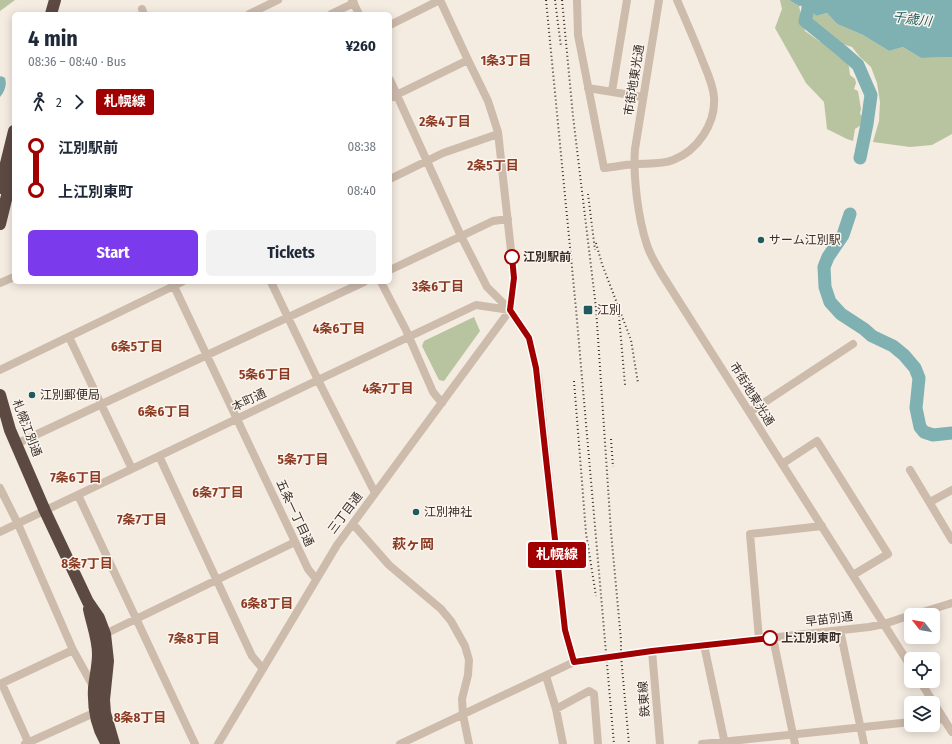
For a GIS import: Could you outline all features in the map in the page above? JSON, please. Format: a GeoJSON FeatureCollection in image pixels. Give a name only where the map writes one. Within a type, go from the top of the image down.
{"type":"FeatureCollection","features":[{"type":"Feature","properties":{"kind":"highway"},"geometry":{"type":"LineString","coordinates":[[43,12],[46,0]]}},
{"type":"Feature","properties":{"kind":"highway"},"geometry":{"type":"LineString","coordinates":[[52,12],[55,0]]}},
{"type":"Feature","properties":{"kind":"highway"},"geometry":{"type":"LineString","coordinates":[[0,188],[12,139]]}},
{"type":"Feature","properties":{"kind":"highway"},"geometry":{"type":"LineString","coordinates":[[0,224],[12,175]]}},
{"type":"Feature","properties":{"kind":"highway","name":"札幌江別通"},"geometry":{"type":"LineString","coordinates":[[0,396],[16,444],[45,511],[88,602],[99,618],[105,634],[108,661],[104,700],[105,713],[114,744]]}},
{"type":"Feature","properties":{"kind":"highway","name":"札幌江別通"},"geometry":{"type":"LineString","coordinates":[[88,602],[97,639],[98,653],[94,688],[96,712],[102,736],[107,744]]}},
{"type":"Feature","properties":{"kind":"street"},"geometry":{"type":"LineString","coordinates":[[254,12],[278,0]]}},
{"type":"Feature","properties":{"kind":"street"},"geometry":{"type":"LineString","coordinates":[[392,24],[440,0],[488,101],[498,134],[508,218],[514,278],[510,310]]}},
{"type":"Feature","properties":{"kind":"street"},"geometry":{"type":"LineString","coordinates":[[577,0],[578,35],[604,168],[634,164],[660,164],[674,160],[690,151],[703,137],[711,118],[714,98],[711,81],[677,0]]}},
{"type":"Feature","properties":{"kind":"street"},"geometry":{"type":"LineString","coordinates":[[612,91],[627,0]]}},
{"type":"Feature","properties":{"kind":"street","name":"市街地東光通"},"geometry":{"type":"LineString","coordinates":[[659,0],[634,164],[636,192],[647,245],[653,259],[904,656]]}},
{"type":"Feature","properties":{"kind":"street"},"geometry":{"type":"LineString","coordinates":[[335,12],[353,2],[358,12]]}},
{"type":"Feature","properties":{"kind":"street"},"geometry":{"type":"LineString","coordinates":[[468,60],[394,97],[427,161],[461,236],[487,288],[510,310],[529,338],[536,368],[565,630],[574,662]]}},
{"type":"Feature","properties":{"kind":"street"},"geometry":{"type":"LineString","coordinates":[[588,88],[643,97]]}},
{"type":"Feature","properties":{"kind":"street"},"geometry":{"type":"LineString","coordinates":[[392,178],[443,153],[498,134]]}},
{"type":"Feature","properties":{"kind":"street"},"geometry":{"type":"LineString","coordinates":[[392,269],[493,221],[508,218]]}},
{"type":"Feature","properties":{"kind":"street"},"geometry":{"type":"LineString","coordinates":[[0,283],[12,278]]}},
{"type":"Feature","properties":{"kind":"street"},"geometry":{"type":"LineString","coordinates":[[0,370],[173,284]]}},
{"type":"Feature","properties":{"kind":"street","name":"五条一丁目通"},"geometry":{"type":"LineString","coordinates":[[173,284],[308,569],[316,579]]}},
{"type":"Feature","properties":{"kind":"street"},"geometry":{"type":"LineString","coordinates":[[273,284],[318,380],[375,493]]}},
{"type":"Feature","properties":{"kind":"street"},"geometry":{"type":"LineString","coordinates":[[16,444],[360,284]]}},
{"type":"Feature","properties":{"kind":"street"},"geometry":{"type":"LineString","coordinates":[[382,284],[409,337],[433,392],[442,403]]}},
{"type":"Feature","properties":{"kind":"street","name":"本町通"},"geometry":{"type":"LineString","coordinates":[[0,532],[476,306],[510,310]]}},
{"type":"Feature","properties":{"kind":"street","name":"三丁目通"},"geometry":{"type":"LineString","coordinates":[[218,744],[337,545],[510,310]]}},
{"type":"Feature","properties":{"kind":"street"},"geometry":{"type":"LineString","coordinates":[[69,337],[132,469]]}},
{"type":"Feature","properties":{"kind":"street"},"geometry":{"type":"LineString","coordinates":[[750,412],[853,344]]}},
{"type":"Feature","properties":{"kind":"street"},"geometry":{"type":"LineString","coordinates":[[782,464],[817,441],[888,554],[853,575]]}},
{"type":"Feature","properties":{"kind":"street"},"geometry":{"type":"LineString","coordinates":[[159,456],[252,656],[262,669]]}},
{"type":"Feature","properties":{"kind":"street"},"geometry":{"type":"LineString","coordinates":[[910,470],[952,540]]}},
{"type":"Feature","properties":{"kind":"street"},"geometry":{"type":"LineString","coordinates":[[0,488],[18,524],[73,650],[94,688]]}},
{"type":"Feature","properties":{"kind":"street"},"geometry":{"type":"LineString","coordinates":[[930,502],[952,490]]}},
{"type":"Feature","properties":{"kind":"street"},"geometry":{"type":"LineString","coordinates":[[78,495],[195,744]]}},
{"type":"Feature","properties":{"kind":"street"},"geometry":{"type":"LineString","coordinates":[[353,524],[389,565],[441,609],[451,621],[462,640],[469,660],[468,675],[462,699],[462,715],[469,744]]}},
{"type":"Feature","properties":{"kind":"street"},"geometry":{"type":"LineString","coordinates":[[759,639],[750,534],[822,526]]}},
{"type":"Feature","properties":{"kind":"street"},"geometry":{"type":"LineString","coordinates":[[105,634],[137,620],[296,542]]}},
{"type":"Feature","properties":{"kind":"street","name":"早苗別通"},"geometry":{"type":"LineString","coordinates":[[935,608],[952,603]]}},
{"type":"Feature","properties":{"kind":"street","name":"早苗別通"},"geometry":{"type":"LineString","coordinates":[[400,744],[574,662],[652,651],[840,630],[884,624],[904,618]]}},
{"type":"Feature","properties":{"kind":"street"},"geometry":{"type":"LineString","coordinates":[[840,630],[864,744]]}},
{"type":"Feature","properties":{"kind":"street"},"geometry":{"type":"LineString","coordinates":[[772,638],[795,744]]}},
{"type":"Feature","properties":{"kind":"street"},"geometry":{"type":"LineString","coordinates":[[704,645],[725,743]]}},
{"type":"Feature","properties":{"kind":"street"},"geometry":{"type":"LineString","coordinates":[[73,650],[1,684],[27,744],[96,712]]}},
{"type":"Feature","properties":{"kind":"street","name":"鉄東線"},"geometry":{"type":"LineString","coordinates":[[652,651],[660,744]]}},
{"type":"Feature","properties":{"kind":"street"},"geometry":{"type":"LineString","coordinates":[[546,676],[556,709],[563,744]]}},
{"type":"Feature","properties":{"kind":"street"},"geometry":{"type":"LineString","coordinates":[[924,688],[952,732]]}},
{"type":"Feature","properties":{"kind":"street"},"geometry":{"type":"LineString","coordinates":[[556,709],[589,691],[594,694],[598,744]]}},
{"type":"Feature","properties":{"kind":"street"},"geometry":{"type":"LineString","coordinates":[[940,719],[944,719]]}},
{"type":"Feature","properties":{"kind":"street"},"geometry":{"type":"LineString","coordinates":[[702,744],[725,743],[793,734],[904,723]]}},
{"type":"Feature","properties":{"kind":"green space"},"geometry":{"type":"Polygon","coordinates":[[[0,0],[15,0],[0,11],[0,0]]]}},
{"type":"Feature","properties":{"kind":"green space"},"geometry":{"type":"Polygon","coordinates":[[[780,0],[789,0],[799,6],[805,31],[819,41],[837,50],[845,57],[850,75],[855,79],[856,83],[854,89],[858,91],[861,109],[860,114],[864,118],[864,123],[855,129],[853,141],[827,129],[824,102],[806,83],[775,28],[782,9],[780,0]]]}},
{"type":"Feature","properties":{"kind":"green space"},"geometry":{"type":"Polygon","coordinates":[[[811,9],[816,16],[827,13],[837,24],[863,35],[889,51],[903,47],[921,58],[952,57],[952,134],[932,145],[910,147],[873,142],[879,121],[880,102],[877,83],[871,67],[852,47],[839,43],[827,34],[824,29],[808,20],[811,9]]]}},
{"type":"Feature","properties":{"kind":"green space"},"geometry":{"type":"Polygon","coordinates":[[[474,317],[480,331],[444,381],[439,380],[422,346],[424,341],[474,317]]]}},
{"type":"Feature","properties":{"kind":"water","name":"千歳川"},"geometry":{"type":"Polygon","coordinates":[[[789,0],[952,0],[952,57],[921,58],[903,47],[889,51],[863,35],[837,24],[827,13],[816,16],[807,5],[799,6],[789,0]]]}},
{"type":"Feature","properties":{"kind":"water"},"geometry":{"type":"Polygon","coordinates":[[[0,77],[5,78],[6,86],[0,97],[0,77]]]}},
{"type":"Feature","properties":{"kind":"waterway"},"geometry":{"type":"LineString","coordinates":[[808,0],[808,9],[805,21],[858,65],[871,95],[860,158]]}},
{"type":"Feature","properties":{"kind":"waterway"},"geometry":{"type":"LineString","coordinates":[[850,214],[843,235],[828,257],[824,267],[825,287],[830,302],[841,314],[872,336],[893,346],[904,355],[915,368],[919,378],[916,408],[920,427],[924,432],[933,435],[952,433]]}},
{"type":"Feature","properties":{"kind":"railway"},"geometry":{"type":"LineString","coordinates":[[546,0],[576,309],[614,744]]}},
{"type":"Feature","properties":{"kind":"railway"},"geometry":{"type":"LineString","coordinates":[[555,0],[561,47]]}},
{"type":"Feature","properties":{"kind":"railway"},"geometry":{"type":"LineString","coordinates":[[562,0],[573,116],[596,308],[611,532],[629,744]]}},
{"type":"Feature","properties":{"kind":"railway"},"geometry":{"type":"LineString","coordinates":[[588,194],[595,250]]}},
{"type":"Feature","properties":{"kind":"railway"},"geometry":{"type":"LineString","coordinates":[[596,243],[602,264],[631,340],[638,383]]}},
{"type":"Feature","properties":{"kind":"railway"},"geometry":{"type":"LineString","coordinates":[[619,316],[625,385]]}},
{"type":"Feature","properties":{"kind":"railway"},"geometry":{"type":"LineString","coordinates":[[574,381],[586,533],[596,596]]}},
{"type":"Feature","properties":{"kind":"railway"},"geometry":{"type":"LineString","coordinates":[[611,439],[613,467]]}},
{"type":"Feature","properties":{"kind":"bus line","name":"札幌線"},"geometry":{"type":"LineString","coordinates":[[512,257],[514,278],[510,310],[529,338],[538,377],[565,630],[574,662],[652,651],[770,638]]}},
{"type":"Feature","properties":{"kind":"place","name":"サーム江別駅"},"geometry":{"type":"Point","coordinates":[761,240]}},
{"type":"Feature","properties":{"kind":"place","name":"江別駅前"},"geometry":{"type":"Point","coordinates":[512,257]}},
{"type":"Feature","properties":{"kind":"place","name":"江別"},"geometry":{"type":"Point","coordinates":[588,310]}},
{"type":"Feature","properties":{"kind":"place","name":"江別郵便局"},"geometry":{"type":"Point","coordinates":[32,395]}},
{"type":"Feature","properties":{"kind":"place","name":"江別神社"},"geometry":{"type":"Point","coordinates":[416,512]}},
{"type":"Feature","properties":{"kind":"place","name":"上江別東町"},"geometry":{"type":"Point","coordinates":[770,638]}},
{"type":"Feature","properties":{"kind":"district","name":"1条3丁目"},"geometry":{"type":"Point","coordinates":[506,60]}},
{"type":"Feature","properties":{"kind":"district","name":"2条4丁目"},"geometry":{"type":"Point","coordinates":[445,121]}},
{"type":"Feature","properties":{"kind":"district","name":"2条5丁目"},"geometry":{"type":"Point","coordinates":[493,165]}},
{"type":"Feature","properties":{"kind":"district","name":"3条6丁目"},"geometry":{"type":"Point","coordinates":[438,286]}},
{"type":"Feature","properties":{"kind":"district","name":"4条6丁目"},"geometry":{"type":"Point","coordinates":[339,328]}},
{"type":"Feature","properties":{"kind":"district","name":"6条5丁目"},"geometry":{"type":"Point","coordinates":[137,346]}},
{"type":"Feature","properties":{"kind":"district","name":"5条6丁目"},"geometry":{"type":"Point","coordinates":[265,374]}},
{"type":"Feature","properties":{"kind":"district","name":"4条7丁目"},"geometry":{"type":"Point","coordinates":[388,388]}},
{"type":"Feature","properties":{"kind":"district","name":"6条6丁目"},"geometry":{"type":"Point","coordinates":[164,411]}},
{"type":"Feature","properties":{"kind":"district","name":"5条7丁目"},"geometry":{"type":"Point","coordinates":[303,459]}},
{"type":"Feature","properties":{"kind":"district","name":"7条6丁目"},"geometry":{"type":"Point","coordinates":[76,477]}},
{"type":"Feature","properties":{"kind":"district","name":"6条7丁目"},"geometry":{"type":"Point","coordinates":[218,492]}},
{"type":"Feature","properties":{"kind":"district","name":"7条7丁目"},"geometry":{"type":"Point","coordinates":[142,519]}},
{"type":"Feature","properties":{"kind":"district","name":"萩ヶ岡"},"geometry":{"type":"Point","coordinates":[413,544]}},
{"type":"Feature","properties":{"kind":"district","name":"8条7丁目"},"geometry":{"type":"Point","coordinates":[87,563]}},
{"type":"Feature","properties":{"kind":"district","name":"6条8丁目"},"geometry":{"type":"Point","coordinates":[267,603]}},
{"type":"Feature","properties":{"kind":"district","name":"7条8丁目"},"geometry":{"type":"Point","coordinates":[194,638]}},
{"type":"Feature","properties":{"kind":"district","name":"8条8丁目"},"geometry":{"type":"Point","coordinates":[140,717]}}]}
